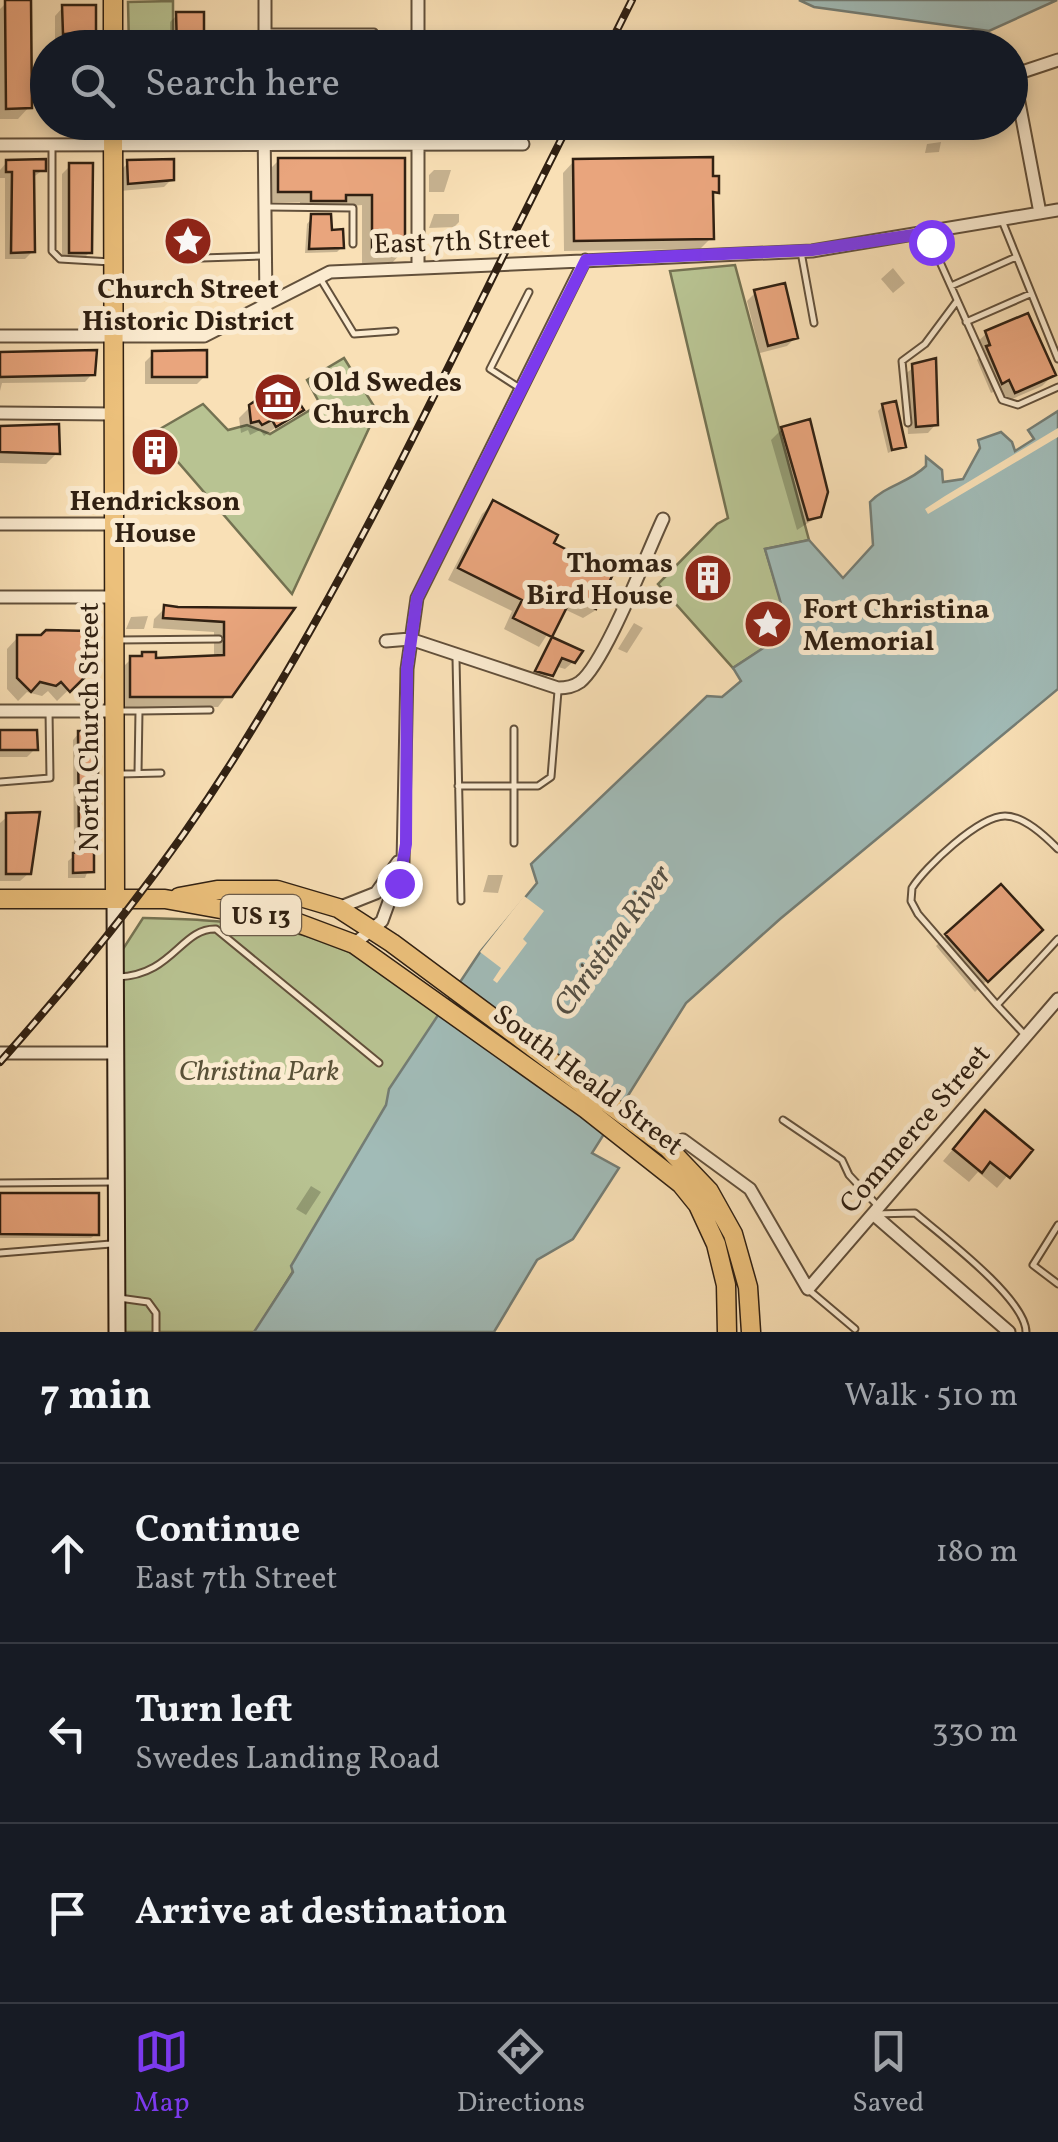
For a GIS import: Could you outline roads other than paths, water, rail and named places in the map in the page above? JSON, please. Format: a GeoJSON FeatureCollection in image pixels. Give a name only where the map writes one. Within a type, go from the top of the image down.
{"type":"FeatureCollection","features":[{"type":"Feature","properties":{"kind":"main road"},"geometry":{"type":"LineString","coordinates":[[113,0],[113,30]]}},
{"type":"Feature","properties":{"kind":"main road","name":"North Church Street"},"geometry":{"type":"LineString","coordinates":[[113,140],[115,898]]}},
{"type":"Feature","properties":{"kind":"main road","name":"US 13"},"geometry":{"type":"LineString","coordinates":[[165,899],[217,890],[277,890],[338,908],[392,943],[668,1148],[710,1208]]}},
{"type":"Feature","properties":{"kind":"main road","name":"US 13"},"geometry":{"type":"LineString","coordinates":[[0,899],[165,899],[298,923],[354,944]]}},
{"type":"Feature","properties":{"kind":"main road","name":"South Heald Street"},"geometry":{"type":"LineString","coordinates":[[354,944],[650,1157],[710,1208],[740,1257],[754,1332]]}},
{"type":"Feature","properties":{"kind":"main road","name":"South Heald Street"},"geometry":{"type":"LineString","coordinates":[[710,1208],[723,1266],[726,1332]]}},
{"type":"Feature","properties":{"kind":"street"},"geometry":{"type":"LineString","coordinates":[[265,0],[265,30]]}},
{"type":"Feature","properties":{"kind":"street"},"geometry":{"type":"LineString","coordinates":[[418,0],[418,30]]}},
{"type":"Feature","properties":{"kind":"street"},"geometry":{"type":"LineString","coordinates":[[1028,70],[1058,60]]}},
{"type":"Feature","properties":{"kind":"street"},"geometry":{"type":"LineString","coordinates":[[264,140],[266,305]]}},
{"type":"Feature","properties":{"kind":"street"},"geometry":{"type":"LineString","coordinates":[[418,140],[418,266]]}},
{"type":"Feature","properties":{"kind":"street"},"geometry":{"type":"LineString","coordinates":[[1025,140],[1040,213]]}},
{"type":"Feature","properties":{"kind":"street"},"geometry":{"type":"LineString","coordinates":[[0,145],[523,144]]}},
{"type":"Feature","properties":{"kind":"street","name":"East 7th Street"},"geometry":{"type":"LineString","coordinates":[[0,336],[204,336],[318,275],[418,266],[800,251],[1058,210]]}},
{"type":"Feature","properties":{"kind":"street"},"geometry":{"type":"LineString","coordinates":[[354,944],[374,930],[392,901],[406,844],[410,640],[417,598],[586,260]]}},
{"type":"Feature","properties":{"kind":"street"},"geometry":{"type":"LineString","coordinates":[[0,413],[114,414]]}},
{"type":"Feature","properties":{"kind":"street"},"geometry":{"type":"LineString","coordinates":[[386,641],[410,640],[558,688],[575,686],[588,674],[662,520]]}},
{"type":"Feature","properties":{"kind":"street"},"geometry":{"type":"LineString","coordinates":[[0,524],[114,524]]}},
{"type":"Feature","properties":{"kind":"street"},"geometry":{"type":"LineString","coordinates":[[0,597],[114,598]]}},
{"type":"Feature","properties":{"kind":"street"},"geometry":{"type":"LineString","coordinates":[[0,711],[116,711]]}},
{"type":"Feature","properties":{"kind":"street"},"geometry":{"type":"LineString","coordinates":[[338,908],[376,893],[406,844]]}},
{"type":"Feature","properties":{"kind":"street","name":"North Church Street"},"geometry":{"type":"LineString","coordinates":[[115,898],[116,1332]]}},
{"type":"Feature","properties":{"kind":"street","name":"Commerce Street"},"geometry":{"type":"LineString","coordinates":[[808,1289],[1058,999]]}},
{"type":"Feature","properties":{"kind":"street"},"geometry":{"type":"LineString","coordinates":[[0,1054],[114,1053]]}},
{"type":"Feature","properties":{"kind":"street"},"geometry":{"type":"LineString","coordinates":[[682,1140],[750,1189],[808,1289]]}},
{"type":"Feature","properties":{"kind":"street"},"geometry":{"type":"LineString","coordinates":[[876,1210],[1009,1332]]}},
{"type":"Feature","properties":{"kind":"lane"},"geometry":{"type":"LineString","coordinates":[[52,145],[52,251],[60,259],[114,262]]}},
{"type":"Feature","properties":{"kind":"lane"},"geometry":{"type":"LineString","coordinates":[[265,206],[353,208],[353,244]]}},
{"type":"Feature","properties":{"kind":"lane"},"geometry":{"type":"LineString","coordinates":[[1002,220],[1058,359]]}},
{"type":"Feature","properties":{"kind":"lane"},"geometry":{"type":"LineString","coordinates":[[927,233],[1002,400],[1018,405],[1058,387]]}},
{"type":"Feature","properties":{"kind":"lane"},"geometry":{"type":"LineString","coordinates":[[800,251],[814,323]]}},
{"type":"Feature","properties":{"kind":"lane"},"geometry":{"type":"LineString","coordinates":[[202,258],[265,256]]}},
{"type":"Feature","properties":{"kind":"lane"},"geometry":{"type":"LineString","coordinates":[[950,286],[1016,257]]}},
{"type":"Feature","properties":{"kind":"lane"},"geometry":{"type":"LineString","coordinates":[[318,275],[354,334],[395,331]]}},
{"type":"Feature","properties":{"kind":"lane"},"geometry":{"type":"LineString","coordinates":[[520,388],[492,375],[490,369],[529,292]]}},
{"type":"Feature","properties":{"kind":"lane"},"geometry":{"type":"LineString","coordinates":[[966,322],[1030,294]]}},
{"type":"Feature","properties":{"kind":"lane"},"geometry":{"type":"LineString","coordinates":[[908,423],[902,361],[924,344],[957,301]]}},
{"type":"Feature","properties":{"kind":"lane"},"geometry":{"type":"LineString","coordinates":[[116,640],[219,638]]}},
{"type":"Feature","properties":{"kind":"lane"},"geometry":{"type":"LineString","coordinates":[[456,655],[461,902]]}},
{"type":"Feature","properties":{"kind":"lane"},"geometry":{"type":"LineString","coordinates":[[458,786],[538,786],[552,777],[558,688]]}},
{"type":"Feature","properties":{"kind":"lane"},"geometry":{"type":"LineString","coordinates":[[138,773],[139,710]]}},
{"type":"Feature","properties":{"kind":"lane"},"geometry":{"type":"LineString","coordinates":[[116,711],[210,710]]}},
{"type":"Feature","properties":{"kind":"lane"},"geometry":{"type":"LineString","coordinates":[[0,782],[50,778],[49,711]]}},
{"type":"Feature","properties":{"kind":"lane"},"geometry":{"type":"LineString","coordinates":[[514,729],[514,843]]}},
{"type":"Feature","properties":{"kind":"lane"},"geometry":{"type":"LineString","coordinates":[[116,774],[161,773]]}},
{"type":"Feature","properties":{"kind":"lane"},"geometry":{"type":"LineString","coordinates":[[1026,1036],[918,914],[911,901],[912,888],[969,832],[1004,816],[1020,820],[1058,849]]}},
{"type":"Feature","properties":{"kind":"lane"},"geometry":{"type":"LineString","coordinates":[[115,977],[153,970],[194,934],[216,929],[379,1063]]}},
{"type":"Feature","properties":{"kind":"lane"},"geometry":{"type":"LineString","coordinates":[[997,1005],[1058,938]]}},
{"type":"Feature","properties":{"kind":"lane"},"geometry":{"type":"LineString","coordinates":[[783,1120],[842,1160],[849,1176],[876,1210],[915,1213],[1006,1296],[1026,1321],[1026,1332]]}},
{"type":"Feature","properties":{"kind":"lane"},"geometry":{"type":"LineString","coordinates":[[0,1183],[115,1182]]}},
{"type":"Feature","properties":{"kind":"lane"},"geometry":{"type":"LineString","coordinates":[[1058,1225],[1033,1265],[1058,1284]]}},
{"type":"Feature","properties":{"kind":"lane"},"geometry":{"type":"LineString","coordinates":[[0,1252],[116,1244]]}},
{"type":"Feature","properties":{"kind":"lane"},"geometry":{"type":"LineString","coordinates":[[808,1289],[855,1330]]}},
{"type":"Feature","properties":{"kind":"lane"},"geometry":{"type":"LineString","coordinates":[[116,1298],[148,1302],[156,1314],[156,1332]]}},
{"type":"Feature","properties":{"kind":"water"},"geometry":{"type":"Polygon","coordinates":[[[799,0],[1057,0],[991,30],[814,7],[799,0]]]}},
{"type":"Feature","properties":{"kind":"water","name":"Christina River"},"geometry":{"type":"Polygon","coordinates":[[[1058,411],[1058,689],[780,919],[686,1003],[592,1153],[619,1168],[573,1239],[537,1260],[494,1332],[254,1332],[293,1272],[291,1266],[386,1105],[389,1089],[480,952],[537,883],[531,864],[707,696],[722,697],[741,681],[733,668],[789,631],[765,549],[809,540],[843,578],[873,545],[870,502],[919,472],[926,466],[926,457],[942,470],[943,482],[963,479],[980,448],[978,440],[1001,432],[1015,451],[1034,439],[1028,430],[1058,411]]]}},
{"type":"Feature","properties":{"kind":"railway"},"geometry":{"type":"LineString","coordinates":[[617,30],[632,0]]}},
{"type":"Feature","properties":{"kind":"railway"},"geometry":{"type":"LineString","coordinates":[[0,1062],[129,908],[243,744],[332,593],[561,140]]}},
{"type":"Feature","properties":{"kind":"place","name":"Church Street Historic District"},"geometry":{"type":"Point","coordinates":[188,241]}},
{"type":"Feature","properties":{"kind":"place","name":"Old Swedes Church"},"geometry":{"type":"Point","coordinates":[278,397]}},
{"type":"Feature","properties":{"kind":"place","name":"Hendrickson House"},"geometry":{"type":"Point","coordinates":[155,452]}},
{"type":"Feature","properties":{"kind":"place","name":"Thomas Bird House"},"geometry":{"type":"Point","coordinates":[708,578]}},
{"type":"Feature","properties":{"kind":"place","name":"Fort Christina Memorial"},"geometry":{"type":"Point","coordinates":[768,624]}},
{"type":"Feature","properties":{"kind":"park label","name":"Christina Park"},"geometry":{"type":"Point","coordinates":[259,1070]}}]}
